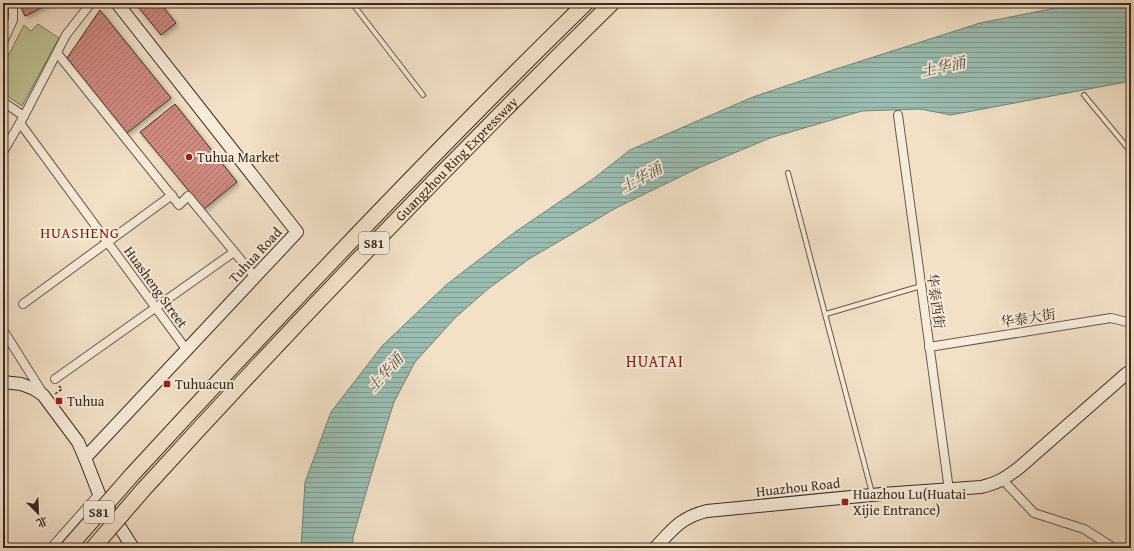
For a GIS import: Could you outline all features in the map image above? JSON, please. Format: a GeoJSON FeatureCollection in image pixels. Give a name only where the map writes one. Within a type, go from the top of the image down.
{"type":"FeatureCollection","features":[{"type":"Feature","properties":{"kind":"highway"},"geometry":{"type":"LineString","coordinates":[[514,73],[581,3]]}},
{"type":"Feature","properties":{"kind":"highway","name":"Guangzhou Ring Expressway"},"geometry":{"type":"LineString","coordinates":[[68,548],[131,476],[247,349],[432,156],[586,3]]}},
{"type":"Feature","properties":{"kind":"highway","name":"Guangzhou Ring Expressway"},"geometry":{"type":"LineString","coordinates":[[93,548],[143,490],[311,308],[459,155],[612,3]]}},
{"type":"Feature","properties":{"kind":"highway"},"geometry":{"type":"LineString","coordinates":[[533,81],[620,3]]}},
{"type":"Feature","properties":{"kind":"main road","name":"Tuhua Road"},"geometry":{"type":"LineString","coordinates":[[86,458],[297,232],[117,3]]}},
{"type":"Feature","properties":{"kind":"main road","name":"Huazhou Road"},"geometry":{"type":"LineString","coordinates":[[655,548],[685,519],[707,512],[873,495],[949,490],[992,485],[1003,480],[1020,467],[1131,371]]}},
{"type":"Feature","properties":{"kind":"main road"},"geometry":{"type":"LineString","coordinates":[[3,382],[21,384],[34,389],[45,397],[78,442],[86,458],[99,494],[133,548]]}},
{"type":"Feature","properties":{"kind":"street"},"geometry":{"type":"LineString","coordinates":[[3,42],[14,20],[13,3]]}},
{"type":"Feature","properties":{"kind":"street"},"geometry":{"type":"LineString","coordinates":[[3,152],[66,35],[91,3]]}},
{"type":"Feature","properties":{"kind":"street"},"geometry":{"type":"LineString","coordinates":[[57,53],[179,205],[188,196],[255,276]]}},
{"type":"Feature","properties":{"kind":"street"},"geometry":{"type":"LineString","coordinates":[[3,102],[22,119]]}},
{"type":"Feature","properties":{"kind":"street","name":"华泰西街"},"geometry":{"type":"LineString","coordinates":[[898,115],[949,490]]}},
{"type":"Feature","properties":{"kind":"street","name":"Huasheng Street"},"geometry":{"type":"LineString","coordinates":[[22,119],[108,243],[186,350]]}},
{"type":"Feature","properties":{"kind":"street"},"geometry":{"type":"LineString","coordinates":[[23,304],[172,195]]}},
{"type":"Feature","properties":{"kind":"street"},"geometry":{"type":"LineString","coordinates":[[55,379],[234,252]]}},
{"type":"Feature","properties":{"kind":"street","name":"华泰大街"},"geometry":{"type":"LineString","coordinates":[[929,347],[1112,318],[1131,323]]}},
{"type":"Feature","properties":{"kind":"street"},"geometry":{"type":"LineString","coordinates":[[3,330],[45,397]]}},
{"type":"Feature","properties":{"kind":"street"},"geometry":{"type":"LineString","coordinates":[[1003,480],[1034,513],[1084,529],[1114,548]]}},
{"type":"Feature","properties":{"kind":"street"},"geometry":{"type":"LineString","coordinates":[[51,548],[99,494]]}},
{"type":"Feature","properties":{"kind":"lane"},"geometry":{"type":"LineString","coordinates":[[352,3],[424,95]]}},
{"type":"Feature","properties":{"kind":"lane"},"geometry":{"type":"LineString","coordinates":[[1084,95],[1131,152]]}},
{"type":"Feature","properties":{"kind":"lane"},"geometry":{"type":"LineString","coordinates":[[788,173],[873,495]]}},
{"type":"Feature","properties":{"kind":"lane"},"geometry":{"type":"LineString","coordinates":[[826,314],[921,286]]}},
{"type":"Feature","properties":{"kind":"path"},"geometry":{"type":"LineString","coordinates":[[45,397],[62,389],[55,379]]}},
{"type":"Feature","properties":{"kind":"green space"},"geometry":{"type":"Polygon","coordinates":[[[38,24],[59,38],[22,106],[3,93],[3,66],[24,25],[31,31],[38,24]]]}},
{"type":"Feature","properties":{"kind":"water","name":"土华涌"},"geometry":{"type":"Polygon","coordinates":[[[1081,3],[1131,3],[1131,81],[951,115],[920,109],[862,111],[770,138],[696,169],[616,208],[529,259],[488,289],[456,317],[415,362],[394,402],[353,537],[353,548],[301,548],[305,482],[331,412],[382,346],[446,285],[515,232],[593,179],[630,150],[753,97],[833,70],[980,23],[1081,3]]]}},
{"type":"Feature","properties":{"kind":"building"},"geometry":{"type":"Polygon","coordinates":[[[19,3],[51,3],[25,16],[19,3]]]}},
{"type":"Feature","properties":{"kind":"building"},"geometry":{"type":"Polygon","coordinates":[[[135,3],[160,3],[176,23],[161,35],[135,3]]]}},
{"type":"Feature","properties":{"kind":"building"},"geometry":{"type":"Polygon","coordinates":[[[100,10],[171,98],[127,133],[67,58],[100,10]]]}},
{"type":"Feature","properties":{"kind":"building","name":"Tuhua Market"},"geometry":{"type":"Polygon","coordinates":[[[175,104],[237,182],[204,209],[140,132],[175,104]]]}},
{"type":"Feature","properties":{"kind":"place","name":"Tuhua Market"},"geometry":{"type":"Point","coordinates":[189,157]}},
{"type":"Feature","properties":{"kind":"place","name":"Tuhuacun"},"geometry":{"type":"Point","coordinates":[167,384]}},
{"type":"Feature","properties":{"kind":"place","name":"Tuhua"},"geometry":{"type":"Point","coordinates":[59,401]}},
{"type":"Feature","properties":{"kind":"place","name":"Huazhou Lu(Huatai Xijie Entrance)"},"geometry":{"type":"Point","coordinates":[845,502]}},
{"type":"Feature","properties":{"kind":"district","name":"HUASHENG"},"geometry":{"type":"Point","coordinates":[80,233]}},
{"type":"Feature","properties":{"kind":"district","name":"HUATAI"},"geometry":{"type":"Point","coordinates":[655,361]}}]}
